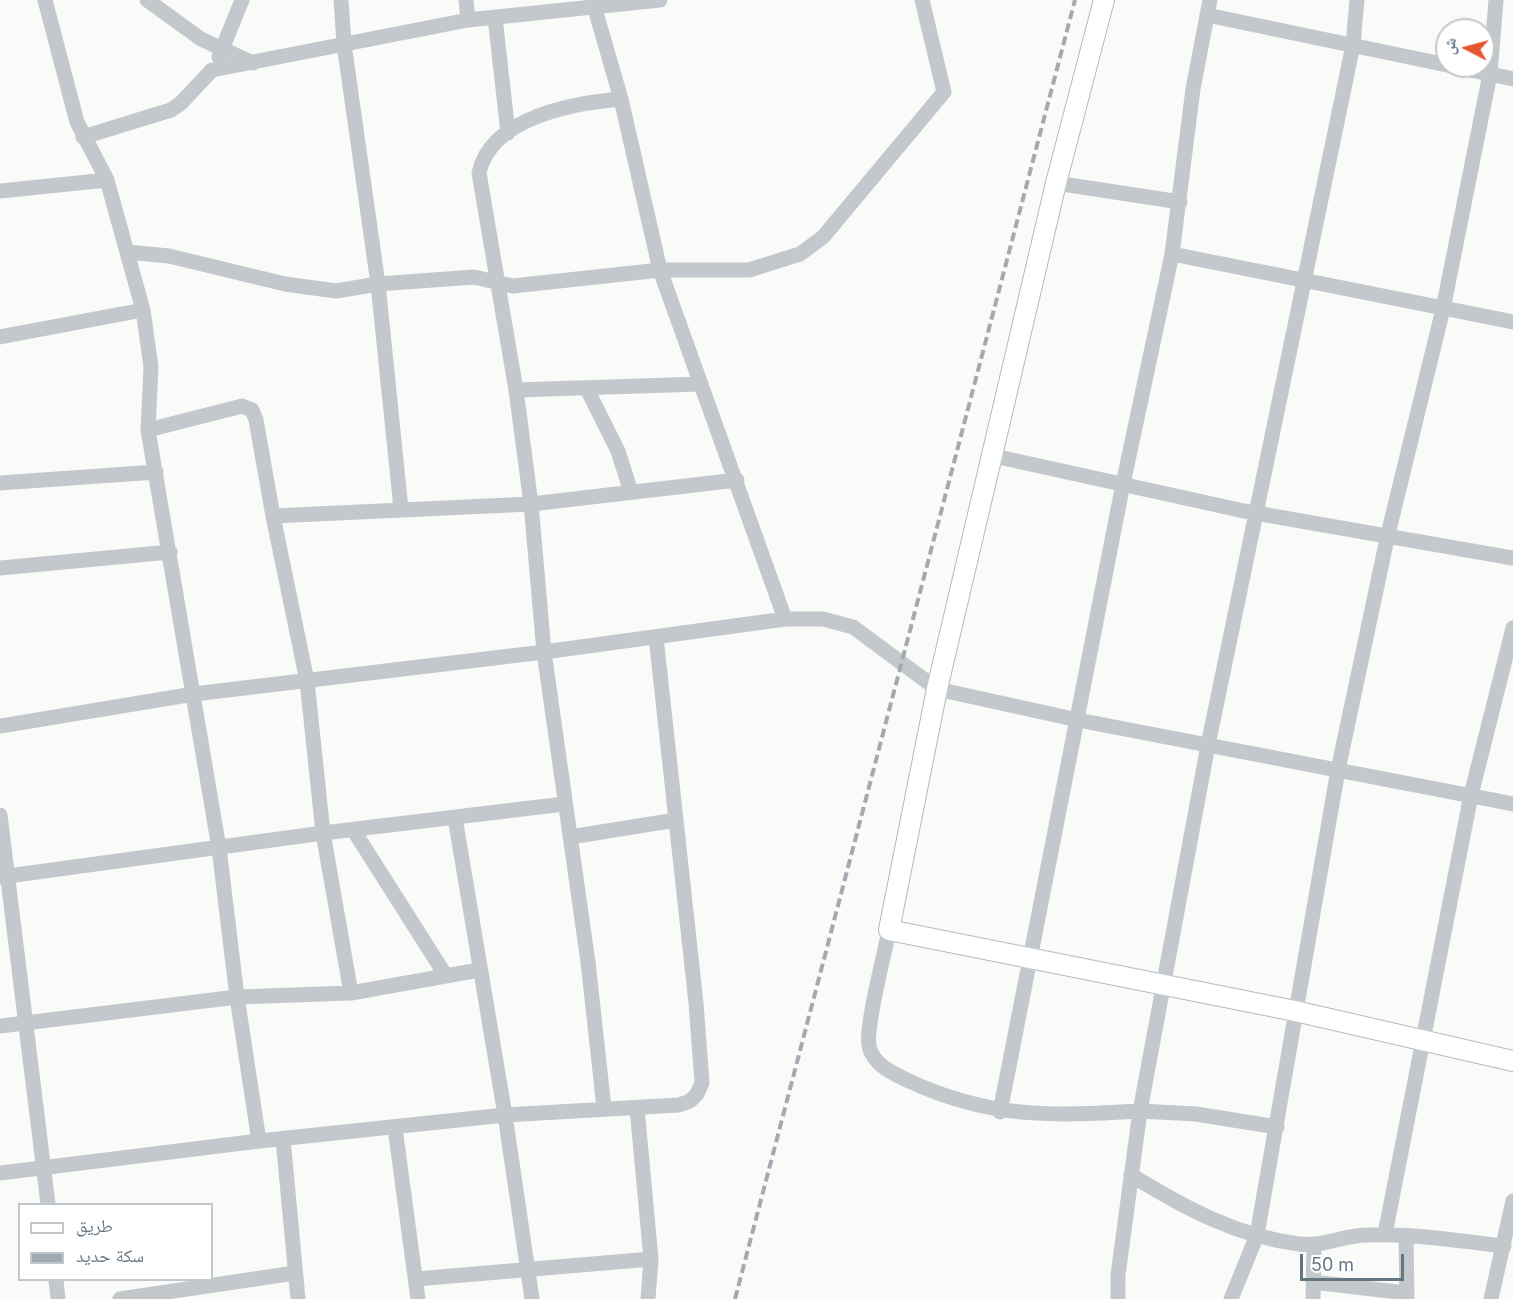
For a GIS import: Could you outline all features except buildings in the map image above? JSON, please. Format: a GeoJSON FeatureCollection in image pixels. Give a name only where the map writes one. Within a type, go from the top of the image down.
{"type":"FeatureCollection","features":[{"type":"Feature","properties":{"kind":"main road"},"geometry":{"type":"LineString","coordinates":[[1104,0],[1056,183],[994,456],[937,689],[889,930],[1295,1011],[1513,1061]]}},
{"type":"Feature","properties":{"kind":"street"},"geometry":{"type":"LineString","coordinates":[[45,0],[67,89],[83,137],[107,180],[143,310],[151,366],[148,430],[219,848],[237,997],[259,1141]]}},
{"type":"Feature","properties":{"kind":"street"},"geometry":{"type":"LineString","coordinates":[[147,0],[185,29],[222,50],[253,63]]}},
{"type":"Feature","properties":{"kind":"street"},"geometry":{"type":"LineString","coordinates":[[83,137],[171,110],[181,103],[212,70],[242,0]]}},
{"type":"Feature","properties":{"kind":"street"},"geometry":{"type":"LineString","coordinates":[[340,0],[344,44],[378,285],[401,509]]}},
{"type":"Feature","properties":{"kind":"street"},"geometry":{"type":"LineString","coordinates":[[466,0],[468,20]]}},
{"type":"Feature","properties":{"kind":"street"},"geometry":{"type":"LineString","coordinates":[[212,70],[468,20],[595,9],[660,0]]}},
{"type":"Feature","properties":{"kind":"street"},"geometry":{"type":"LineString","coordinates":[[127,252],[169,256],[320,290],[336,291],[474,277],[498,284],[519,286],[660,270],[740,271],[758,269],[800,254],[823,237],[944,92],[922,0]]}},
{"type":"Feature","properties":{"kind":"street"},"geometry":{"type":"LineString","coordinates":[[1118,1299],[1118,1275],[1131,1175],[1162,986],[1208,745],[1353,45],[1357,0]]}},
{"type":"Feature","properties":{"kind":"street"},"geometry":{"type":"LineString","coordinates":[[1495,18],[1496,0]]}},
{"type":"Feature","properties":{"kind":"street"},"geometry":{"type":"LineString","coordinates":[[1000,1112],[1123,484],[1172,254],[1193,89],[1208,8],[1353,45],[1435,62]]}},
{"type":"Feature","properties":{"kind":"street"},"geometry":{"type":"LineString","coordinates":[[595,9],[621,99],[660,270],[785,619]]}},
{"type":"Feature","properties":{"kind":"street"},"geometry":{"type":"LineString","coordinates":[[495,17],[508,133]]}},
{"type":"Feature","properties":{"kind":"street"},"geometry":{"type":"LineString","coordinates":[[1495,75],[1513,79]]}},
{"type":"Feature","properties":{"kind":"street"},"geometry":{"type":"LineString","coordinates":[[1231,1299],[1257,1235],[1338,770],[1388,534],[1443,309],[1489,78]]}},
{"type":"Feature","properties":{"kind":"street"},"geometry":{"type":"LineString","coordinates":[[604,1108],[588,962],[544,652],[531,504],[516,390],[479,172],[488,150],[508,133],[563,106],[621,99]]}},
{"type":"Feature","properties":{"kind":"street"},"geometry":{"type":"LineString","coordinates":[[0,191],[107,180]]}},
{"type":"Feature","properties":{"kind":"street"},"geometry":{"type":"LineString","coordinates":[[1056,183],[1180,202]]}},
{"type":"Feature","properties":{"kind":"street"},"geometry":{"type":"LineString","coordinates":[[1172,254],[1513,322]]}},
{"type":"Feature","properties":{"kind":"street"},"geometry":{"type":"LineString","coordinates":[[0,337],[143,310]]}},
{"type":"Feature","properties":{"kind":"street"},"geometry":{"type":"LineString","coordinates":[[516,390],[701,384]]}},
{"type":"Feature","properties":{"kind":"street"},"geometry":{"type":"LineString","coordinates":[[587,389],[618,451],[632,492]]}},
{"type":"Feature","properties":{"kind":"street"},"geometry":{"type":"LineString","coordinates":[[148,430],[242,406],[252,410],[259,432],[273,516],[307,681],[323,833],[351,993]]}},
{"type":"Feature","properties":{"kind":"street"},"geometry":{"type":"LineString","coordinates":[[994,456],[1257,513],[1388,534],[1513,558]]}},
{"type":"Feature","properties":{"kind":"street"},"geometry":{"type":"LineString","coordinates":[[0,483],[156,472]]}},
{"type":"Feature","properties":{"kind":"street"},"geometry":{"type":"LineString","coordinates":[[273,516],[531,504],[737,480]]}},
{"type":"Feature","properties":{"kind":"street"},"geometry":{"type":"LineString","coordinates":[[0,568],[170,552]]}},
{"type":"Feature","properties":{"kind":"street"},"geometry":{"type":"LineString","coordinates":[[0,726],[194,694],[544,652],[785,619],[823,619],[853,627],[937,689],[1078,720],[1513,804]]}},
{"type":"Feature","properties":{"kind":"street"},"geometry":{"type":"LineString","coordinates":[[1385,1234],[1425,1041],[1471,795],[1513,628]]}},
{"type":"Feature","properties":{"kind":"street"},"geometry":{"type":"LineString","coordinates":[[0,1173],[283,1138],[395,1128],[505,1114],[637,1108],[679,1105],[690,1101],[697,1094],[702,1083],[696,1003],[656,637]]}},
{"type":"Feature","properties":{"kind":"street"},"geometry":{"type":"LineString","coordinates":[[3,877],[323,833],[564,804]]}},
{"type":"Feature","properties":{"kind":"street"},"geometry":{"type":"LineString","coordinates":[[0,815],[3,877],[27,1022],[48,1203]]}},
{"type":"Feature","properties":{"kind":"street"},"geometry":{"type":"LineString","coordinates":[[455,818],[478,970],[505,1114],[532,1299]]}},
{"type":"Feature","properties":{"kind":"street"},"geometry":{"type":"LineString","coordinates":[[570,837],[676,819]]}},
{"type":"Feature","properties":{"kind":"street"},"geometry":{"type":"LineString","coordinates":[[354,831],[446,976]]}},
{"type":"Feature","properties":{"kind":"street"},"geometry":{"type":"LineString","coordinates":[[889,930],[870,1029],[869,1046],[875,1059],[885,1069],[934,1092],[1000,1112],[1066,1115],[1140,1111],[1196,1114],[1277,1127]]}},
{"type":"Feature","properties":{"kind":"street"},"geometry":{"type":"LineString","coordinates":[[0,1026],[237,997],[351,993],[478,970]]}},
{"type":"Feature","properties":{"kind":"street"},"geometry":{"type":"LineString","coordinates":[[637,1108],[651,1259],[648,1299]]}},
{"type":"Feature","properties":{"kind":"street"},"geometry":{"type":"LineString","coordinates":[[395,1128],[418,1299]]}},
{"type":"Feature","properties":{"kind":"street"},"geometry":{"type":"LineString","coordinates":[[283,1138],[298,1299]]}},
{"type":"Feature","properties":{"kind":"street"},"geometry":{"type":"LineString","coordinates":[[1131,1175],[1204,1217],[1257,1235],[1314,1245],[1352,1235],[1385,1234],[1504,1246]]}},
{"type":"Feature","properties":{"kind":"street"},"geometry":{"type":"LineString","coordinates":[[1491,1299],[1513,1201]]}},
{"type":"Feature","properties":{"kind":"street"},"geometry":{"type":"LineString","coordinates":[[1313,1282],[1407,1296],[1406,1236]]}},
{"type":"Feature","properties":{"kind":"street"},"geometry":{"type":"LineString","coordinates":[[1312,1299],[1314,1245]]}},
{"type":"Feature","properties":{"kind":"street"},"geometry":{"type":"LineString","coordinates":[[416,1279],[651,1259]]}},
{"type":"Feature","properties":{"kind":"street"},"geometry":{"type":"LineString","coordinates":[[120,1299],[176,1295],[295,1273]]}},
{"type":"Feature","properties":{"kind":"street"},"geometry":{"type":"LineString","coordinates":[[56,1281],[58,1299]]}},
{"type":"Feature","properties":{"kind":"railway"},"geometry":{"type":"LineString","coordinates":[[735,1299],[1075,0]]}}]}
